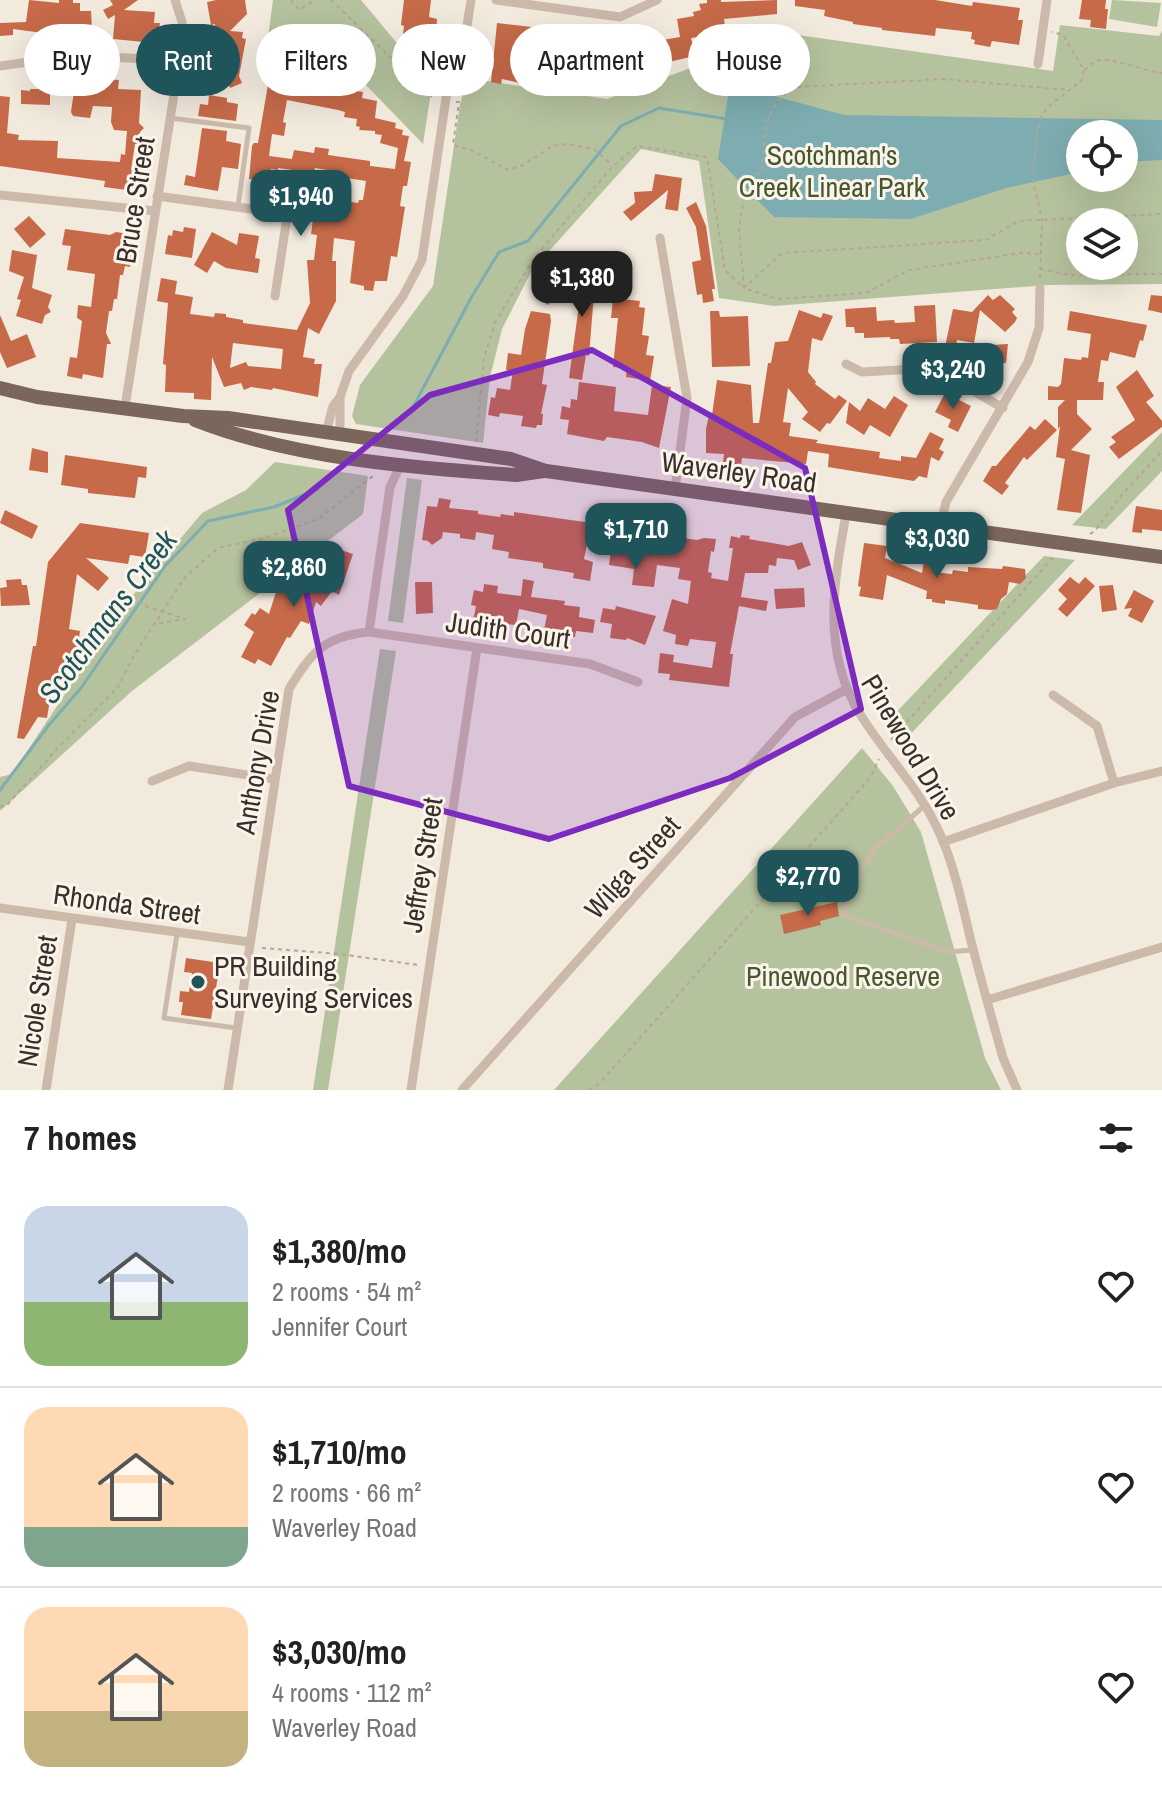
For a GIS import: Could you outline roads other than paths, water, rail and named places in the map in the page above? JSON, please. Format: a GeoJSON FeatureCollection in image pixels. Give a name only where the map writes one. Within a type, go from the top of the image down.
{"type":"FeatureCollection","features":[{"type":"Feature","properties":{"kind":"main road","name":"Waverley Road"},"geometry":{"type":"LineString","coordinates":[[0,388],[37,397],[183,416],[228,418],[475,453],[511,459],[546,471],[1162,557]]}},
{"type":"Feature","properties":{"kind":"main road","name":"Waverley Road"},"geometry":{"type":"LineString","coordinates":[[0,398],[37,397]]}},
{"type":"Feature","properties":{"kind":"main road","name":"Waverley Road"},"geometry":{"type":"LineString","coordinates":[[183,416],[230,434],[385,467],[401,464],[516,475],[546,471]]}},
{"type":"Feature","properties":{"kind":"main road"},"geometry":{"type":"LineString","coordinates":[[333,434],[333,455]]}},
{"type":"Feature","properties":{"kind":"street","name":"Bruce Street"},"geometry":{"type":"LineString","coordinates":[[175,0],[182,24]]}},
{"type":"Feature","properties":{"kind":"street"},"geometry":{"type":"LineString","coordinates":[[333,434],[333,406],[340,397],[349,371],[403,296],[422,260],[449,78],[464,45],[471,0]]}},
{"type":"Feature","properties":{"kind":"street"},"geometry":{"type":"LineString","coordinates":[[496,0],[620,17],[657,0]]}},
{"type":"Feature","properties":{"kind":"street"},"geometry":{"type":"LineString","coordinates":[[1038,64],[1047,0]]}},
{"type":"Feature","properties":{"kind":"street"},"geometry":{"type":"LineString","coordinates":[[0,66],[78,55],[136,58]]}},
{"type":"Feature","properties":{"kind":"street","name":"Bruce Street"},"geometry":{"type":"LineString","coordinates":[[125,407],[172,96]]}},
{"type":"Feature","properties":{"kind":"street"},"geometry":{"type":"LineString","coordinates":[[275,296],[293,178]]}},
{"type":"Feature","properties":{"kind":"street"},"geometry":{"type":"LineString","coordinates":[[0,195],[155,211]]}},
{"type":"Feature","properties":{"kind":"street"},"geometry":{"type":"LineString","coordinates":[[157,196],[288,214]]}},
{"type":"Feature","properties":{"kind":"street"},"geometry":{"type":"LineString","coordinates":[[660,238],[687,398],[675,489]]}},
{"type":"Feature","properties":{"kind":"street"},"geometry":{"type":"LineString","coordinates":[[940,527],[946,502],[1028,362],[1039,328],[1040,288]]}},
{"type":"Feature","properties":{"kind":"street"},"geometry":{"type":"LineString","coordinates":[[846,364],[862,372],[934,368],[1003,408]]}},
{"type":"Feature","properties":{"kind":"street"},"geometry":{"type":"LineString","coordinates":[[369,632],[390,487],[401,464]]}},
{"type":"Feature","properties":{"kind":"street"},"geometry":{"type":"LineString","coordinates":[[385,467],[390,487]]}},
{"type":"Feature","properties":{"kind":"street","name":"Pinewood Drive"},"geometry":{"type":"LineString","coordinates":[[846,514],[832,602],[834,648],[847,689],[860,714],[926,805],[943,842],[1003,1058],[1017,1090]]}},
{"type":"Feature","properties":{"kind":"street","name":"Judith Court"},"geometry":{"type":"LineString","coordinates":[[369,632],[590,664],[638,682]]}},
{"type":"Feature","properties":{"kind":"street","name":"Anthony Drive"},"geometry":{"type":"LineString","coordinates":[[228,1090],[289,689],[307,659],[330,640],[369,632]]}},
{"type":"Feature","properties":{"kind":"street","name":"Jeffrey Street"},"geometry":{"type":"LineString","coordinates":[[411,1090],[477,648]]}},
{"type":"Feature","properties":{"kind":"street","name":"Wilga Street"},"geometry":{"type":"LineString","coordinates":[[462,1090],[795,717],[847,689]]}},
{"type":"Feature","properties":{"kind":"street"},"geometry":{"type":"LineString","coordinates":[[1053,695],[1097,726],[1114,783]]}},
{"type":"Feature","properties":{"kind":"street"},"geometry":{"type":"LineString","coordinates":[[152,781],[189,766],[274,779]]}},
{"type":"Feature","properties":{"kind":"street"},"geometry":{"type":"LineString","coordinates":[[943,842],[1114,783],[1162,771]]}},
{"type":"Feature","properties":{"kind":"street","name":"Rhonda Street"},"geometry":{"type":"LineString","coordinates":[[0,908],[249,944]]}},
{"type":"Feature","properties":{"kind":"street","name":"Nicole Street"},"geometry":{"type":"LineString","coordinates":[[46,1090],[72,919]]}},
{"type":"Feature","properties":{"kind":"street"},"geometry":{"type":"LineString","coordinates":[[987,1000],[1162,947]]}},
{"type":"Feature","properties":{"kind":"lane"},"geometry":{"type":"LineString","coordinates":[[169,118],[249,128],[238,206]]}},
{"type":"Feature","properties":{"kind":"lane"},"geometry":{"type":"LineString","coordinates":[[926,805],[874,850],[847,891],[844,915],[947,952],[974,950]]}},
{"type":"Feature","properties":{"kind":"lane"},"geometry":{"type":"LineString","coordinates":[[177,933],[164,1018],[237,1029]]}},
{"type":"Feature","properties":{"kind":"water"},"geometry":{"type":"Polygon","coordinates":[[[728,96],[774,96],[844,115],[1162,120],[1162,160],[1138,161],[1138,120],[1066,120],[1066,175],[1006,188],[911,219],[774,217],[718,159],[728,96]]]}},
{"type":"Feature","properties":{"kind":"waterway","name":"Scotchmans Creek"},"geometry":{"type":"LineString","coordinates":[[411,411],[499,252],[528,241],[621,126],[659,108],[727,119]]}},
{"type":"Feature","properties":{"kind":"waterway","name":"Scotchmans Creek"},"geometry":{"type":"LineString","coordinates":[[0,790],[81,688],[165,566],[208,521],[274,507],[318,489]]}},
{"type":"Feature","properties":{"kind":"place","name":"PR Building Surveying Services"},"geometry":{"type":"Point","coordinates":[198,982]}},
{"type":"Feature","properties":{"kind":"park label","name":"Scotchman's Creek Linear Park"},"geometry":{"type":"Point","coordinates":[832,171]}},
{"type":"Feature","properties":{"kind":"park label","name":"Pinewood Reserve"},"geometry":{"type":"Point","coordinates":[843,976]}}]}
